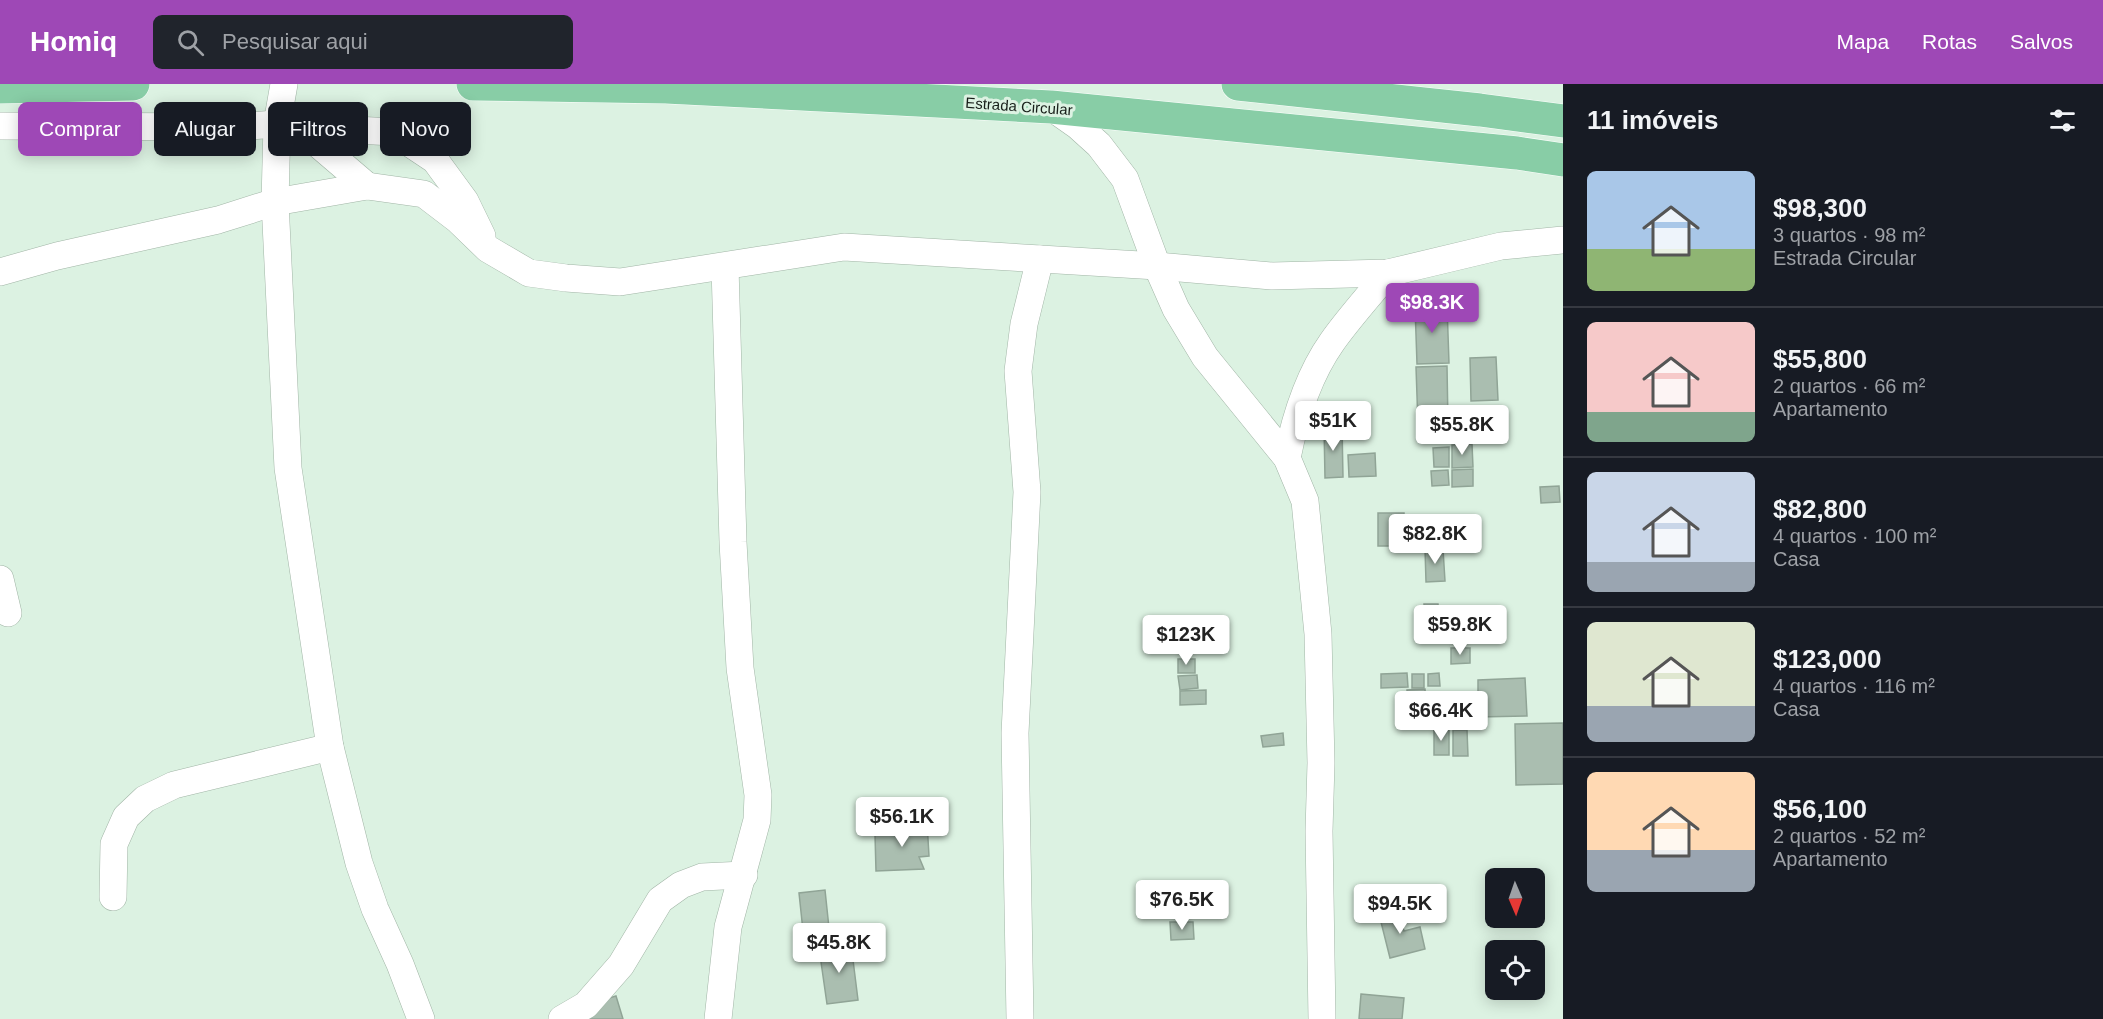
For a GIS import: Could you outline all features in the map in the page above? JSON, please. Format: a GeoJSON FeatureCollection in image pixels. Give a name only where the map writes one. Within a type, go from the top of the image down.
{"type":"FeatureCollection","features":[{"type":"Feature","properties":{"kind":"main road"},"geometry":{"type":"LineString","coordinates":[[0,87],[133,84]]}},
{"type":"Feature","properties":{"kind":"main road","name":"Estrada Circular"},"geometry":{"type":"LineString","coordinates":[[473,84],[666,87],[1052,107],[1517,153],[1563,160]]}},
{"type":"Feature","properties":{"kind":"main road"},"geometry":{"type":"LineString","coordinates":[[1238,84],[1480,110],[1563,122]]}},
{"type":"Feature","properties":{"kind":"street"},"geometry":{"type":"LineString","coordinates":[[284,84],[285,102]]}},
{"type":"Feature","properties":{"kind":"street"},"geometry":{"type":"LineString","coordinates":[[1052,107],[1099,145],[1125,179],[1157,266],[1176,309],[1205,357],[1287,458],[1305,501],[1318,634],[1322,1019]]}},
{"type":"Feature","properties":{"kind":"street"},"geometry":{"type":"LineString","coordinates":[[0,126],[268,126]]}},
{"type":"Feature","properties":{"kind":"street"},"geometry":{"type":"LineString","coordinates":[[368,131],[393,132],[435,160],[465,201],[488,249]]}},
{"type":"Feature","properties":{"kind":"street"},"geometry":{"type":"LineString","coordinates":[[282,156],[275,202],[288,468],[330,747],[359,863],[375,909],[400,964],[420,1019]]}},
{"type":"Feature","properties":{"kind":"street"},"geometry":{"type":"LineString","coordinates":[[326,156],[366,186]]}},
{"type":"Feature","properties":{"kind":"street"},"geometry":{"type":"LineString","coordinates":[[0,272],[57,256],[218,220],[275,202],[366,186],[424,194],[458,220],[488,249],[529,273],[620,282],[844,247],[1157,266],[1272,276],[1388,273],[1501,246],[1563,240]]}},
{"type":"Feature","properties":{"kind":"street"},"geometry":{"type":"LineString","coordinates":[[1020,1019],[1015,733],[1027,492],[1018,371],[1024,324],[1040,259]]}},
{"type":"Feature","properties":{"kind":"street"},"geometry":{"type":"LineString","coordinates":[[718,1019],[728,927],[744,875],[757,820],[758,795],[740,668],[733,530],[725,267]]}},
{"type":"Feature","properties":{"kind":"street"},"geometry":{"type":"LineString","coordinates":[[1287,458],[1293,426],[1308,388],[1331,344],[1388,273]]}},
{"type":"Feature","properties":{"kind":"street"},"geometry":{"type":"LineString","coordinates":[[0,579],[8,613]]}},
{"type":"Feature","properties":{"kind":"street"},"geometry":{"type":"LineString","coordinates":[[112,897],[114,844],[126,817],[145,799],[174,785],[330,747]]}},
{"type":"Feature","properties":{"kind":"street"},"geometry":{"type":"LineString","coordinates":[[562,1019],[586,1005],[621,965],[660,900],[681,885],[702,877],[744,875]]}},
{"type":"Feature","properties":{"kind":"building"},"geometry":{"type":"Polygon","coordinates":[[[1447,305],[1449,363],[1417,364],[1415,306],[1447,305]]]}},
{"type":"Feature","properties":{"kind":"building"},"geometry":{"type":"Polygon","coordinates":[[[1496,357],[1498,400],[1471,401],[1470,358],[1496,357]]]}},
{"type":"Feature","properties":{"kind":"building"},"geometry":{"type":"Polygon","coordinates":[[[1447,366],[1448,424],[1418,425],[1416,367],[1447,366]]]}},
{"type":"Feature","properties":{"kind":"building"},"geometry":{"type":"Polygon","coordinates":[[[1324,426],[1342,426],[1343,477],[1325,478],[1324,426]]]}},
{"type":"Feature","properties":{"kind":"building"},"geometry":{"type":"Polygon","coordinates":[[[1472,444],[1473,467],[1452,468],[1452,445],[1472,444]]]}},
{"type":"Feature","properties":{"kind":"building"},"geometry":{"type":"Polygon","coordinates":[[[1449,447],[1449,467],[1434,467],[1433,448],[1449,447]]]}},
{"type":"Feature","properties":{"kind":"building"},"geometry":{"type":"Polygon","coordinates":[[[1375,453],[1376,476],[1349,477],[1348,455],[1375,453]]]}},
{"type":"Feature","properties":{"kind":"building"},"geometry":{"type":"Polygon","coordinates":[[[1473,469],[1473,486],[1452,487],[1452,470],[1473,469]]]}},
{"type":"Feature","properties":{"kind":"building"},"geometry":{"type":"Polygon","coordinates":[[[1448,470],[1449,485],[1432,486],[1431,471],[1448,470]]]}},
{"type":"Feature","properties":{"kind":"building"},"geometry":{"type":"Polygon","coordinates":[[[1559,486],[1560,502],[1541,503],[1540,487],[1559,486]]]}},
{"type":"Feature","properties":{"kind":"building"},"geometry":{"type":"Polygon","coordinates":[[[1378,513],[1404,513],[1404,546],[1378,546],[1378,513]]]}},
{"type":"Feature","properties":{"kind":"building"},"geometry":{"type":"Polygon","coordinates":[[[1425,549],[1443,549],[1445,581],[1426,582],[1425,549]]]}},
{"type":"Feature","properties":{"kind":"building"},"geometry":{"type":"Polygon","coordinates":[[[1424,604],[1438,604],[1439,620],[1425,621],[1424,604]]]}},
{"type":"Feature","properties":{"kind":"building"},"geometry":{"type":"Polygon","coordinates":[[[1442,607],[1454,607],[1454,620],[1442,620],[1442,607]]]}},
{"type":"Feature","properties":{"kind":"building"},"geometry":{"type":"Polygon","coordinates":[[[1437,622],[1450,622],[1450,632],[1437,632],[1437,622]]]}},
{"type":"Feature","properties":{"kind":"building"},"geometry":{"type":"Polygon","coordinates":[[[1451,648],[1470,648],[1470,663],[1451,664],[1451,648]]]}},
{"type":"Feature","properties":{"kind":"building"},"geometry":{"type":"Polygon","coordinates":[[[1178,659],[1195,659],[1195,673],[1178,673],[1178,659]]]}},
{"type":"Feature","properties":{"kind":"building"},"geometry":{"type":"Polygon","coordinates":[[[1407,673],[1408,687],[1381,688],[1381,674],[1407,673]]]}},
{"type":"Feature","properties":{"kind":"building"},"geometry":{"type":"Polygon","coordinates":[[[1439,673],[1440,686],[1428,686],[1428,674],[1439,673]]]}},
{"type":"Feature","properties":{"kind":"building"},"geometry":{"type":"Polygon","coordinates":[[[1412,674],[1424,674],[1424,688],[1412,688],[1412,674]]]}},
{"type":"Feature","properties":{"kind":"building"},"geometry":{"type":"Polygon","coordinates":[[[1197,675],[1198,688],[1180,690],[1178,676],[1197,675]]]}},
{"type":"Feature","properties":{"kind":"building"},"geometry":{"type":"Polygon","coordinates":[[[1525,678],[1527,716],[1478,717],[1478,680],[1525,678]]]}},
{"type":"Feature","properties":{"kind":"building"},"geometry":{"type":"Polygon","coordinates":[[[1425,689],[1426,711],[1408,711],[1407,690],[1425,689]]]}},
{"type":"Feature","properties":{"kind":"building"},"geometry":{"type":"Polygon","coordinates":[[[1206,690],[1206,704],[1180,705],[1180,691],[1206,690]]]}},
{"type":"Feature","properties":{"kind":"building"},"geometry":{"type":"Polygon","coordinates":[[[1404,713],[1423,713],[1423,727],[1405,727],[1404,713]]]}},
{"type":"Feature","properties":{"kind":"building"},"geometry":{"type":"Polygon","coordinates":[[[1563,723],[1563,784],[1516,785],[1515,724],[1563,723]]]}},
{"type":"Feature","properties":{"kind":"building"},"geometry":{"type":"Polygon","coordinates":[[[1434,729],[1449,729],[1449,755],[1434,755],[1434,729]]]}},
{"type":"Feature","properties":{"kind":"building"},"geometry":{"type":"Polygon","coordinates":[[[1453,730],[1467,730],[1468,756],[1453,756],[1453,730]]]}},
{"type":"Feature","properties":{"kind":"building"},"geometry":{"type":"Polygon","coordinates":[[[1283,733],[1284,745],[1263,747],[1261,736],[1283,733]]]}},
{"type":"Feature","properties":{"kind":"building"},"geometry":{"type":"Polygon","coordinates":[[[927,822],[929,856],[919,857],[924,869],[876,871],[875,835],[892,834],[895,824],[927,822]]]}},
{"type":"Feature","properties":{"kind":"building"},"geometry":{"type":"Polygon","coordinates":[[[825,890],[829,928],[803,931],[799,893],[825,890]]]}},
{"type":"Feature","properties":{"kind":"building"},"geometry":{"type":"Polygon","coordinates":[[[1398,909],[1404,931],[1420,927],[1425,949],[1390,958],[1379,914],[1398,909]]]}},
{"type":"Feature","properties":{"kind":"building"},"geometry":{"type":"Polygon","coordinates":[[[1170,922],[1193,922],[1194,939],[1171,940],[1170,922]]]}},
{"type":"Feature","properties":{"kind":"building"},"geometry":{"type":"Polygon","coordinates":[[[851,944],[858,1000],[827,1004],[819,948],[851,944]]]}},
{"type":"Feature","properties":{"kind":"building"},"geometry":{"type":"Polygon","coordinates":[[[1361,994],[1404,998],[1402,1019],[1359,1019],[1361,994]]]}},
{"type":"Feature","properties":{"kind":"building"},"geometry":{"type":"Polygon","coordinates":[[[616,996],[623,1019],[590,1019],[586,1005],[616,996]]]}}]}
